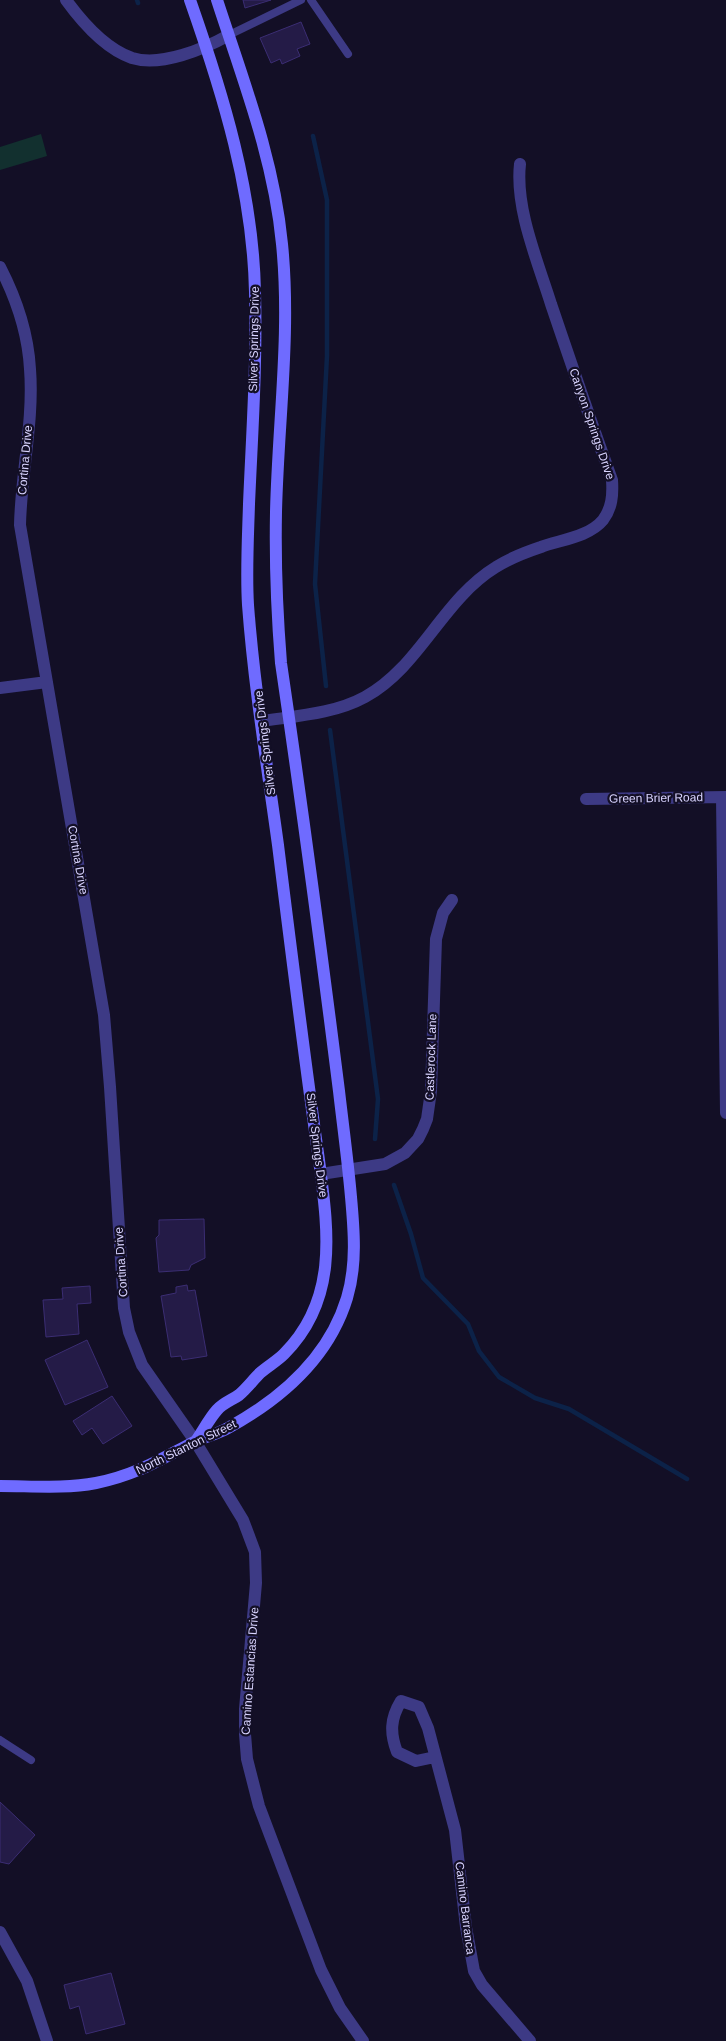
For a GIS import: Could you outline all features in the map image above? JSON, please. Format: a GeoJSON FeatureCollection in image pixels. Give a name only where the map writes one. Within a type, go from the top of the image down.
{"type":"FeatureCollection","features":[{"type":"Feature","properties":{"kind":"street"},"geometry":{"type":"LineString","coordinates":[[66,0],[103,40],[120,52],[133,58],[161,60],[207,48],[228,35]]}},
{"type":"Feature","properties":{"kind":"street","name":"Silver Springs Drive"},"geometry":{"type":"LineString","coordinates":[[190,0],[207,48],[232,131],[244,182],[252,242],[255,290],[255,343],[248,542],[248,604],[327,1224],[327,1261],[322,1288],[310,1320],[283,1355],[238,1395],[218,1409],[195,1441]]}},
{"type":"Feature","properties":{"kind":"street"},"geometry":{"type":"LineString","coordinates":[[217,0],[247,86],[261,134],[273,186],[282,243],[285,315],[276,512],[276,577],[281,663],[323,960],[348,1171]]}},
{"type":"Feature","properties":{"kind":"street","name":"Canyon Springs Drive"},"geometry":{"type":"LineString","coordinates":[[262,721],[326,710],[351,703],[382,686],[405,665],[450,606],[479,578],[514,557],[588,532],[604,518],[612,502],[612,480],[544,280],[522,208],[519,186],[520,164]]}},
{"type":"Feature","properties":{"kind":"street","name":"Cortina Drive"},"geometry":{"type":"LineString","coordinates":[[0,267],[20,314],[28,346],[31,390],[20,504],[20,525],[104,1015],[124,1308],[134,1348],[142,1365],[195,1441]]}},
{"type":"Feature","properties":{"kind":"street"},"geometry":{"type":"LineString","coordinates":[[0,688],[47,682]]}},
{"type":"Feature","properties":{"kind":"street"},"geometry":{"type":"LineString","coordinates":[[724,798],[726,1113]]}},
{"type":"Feature","properties":{"kind":"street","name":"Green Brier Road"},"geometry":{"type":"LineString","coordinates":[[586,799],[724,798]]}},
{"type":"Feature","properties":{"kind":"street","name":"Castlerock Lane"},"geometry":{"type":"LineString","coordinates":[[321,1174],[386,1164],[405,1153],[418,1139],[427,1119],[431,1091],[436,939],[443,913],[452,900]]}},
{"type":"Feature","properties":{"kind":"street","name":"North Stanton Street"},"geometry":{"type":"LineString","coordinates":[[0,1486],[60,1486],[102,1482],[125,1476],[157,1463],[195,1441],[226,1429],[283,1390],[316,1360],[334,1328],[348,1297],[353,1274],[355,1230],[348,1171]]}},
{"type":"Feature","properties":{"kind":"street","name":"Camino Estancias Drive"},"geometry":{"type":"LineString","coordinates":[[195,1441],[243,1520],[255,1552],[256,1583],[245,1734],[247,1759],[252,1783],[321,1970],[329,1988],[363,2041]]}},
{"type":"Feature","properties":{"kind":"street","name":"Camino Barranca"},"geometry":{"type":"LineString","coordinates":[[435,1757],[416,1761],[397,1752],[392,1736],[394,1712],[401,1701],[419,1707],[428,1728],[455,1830],[466,1927],[474,1970],[482,1985],[530,2041]]}},
{"type":"Feature","properties":{"kind":"street"},"geometry":{"type":"LineString","coordinates":[[0,1932],[27,1981],[47,2041]]}},
{"type":"Feature","properties":{"kind":"lane"},"geometry":{"type":"LineString","coordinates":[[228,35],[302,0]]}},
{"type":"Feature","properties":{"kind":"lane"},"geometry":{"type":"LineString","coordinates":[[311,0],[348,54]]}},
{"type":"Feature","properties":{"kind":"lane"},"geometry":{"type":"LineString","coordinates":[[0,1740],[31,1760]]}},
{"type":"Feature","properties":{"kind":"green space"},"geometry":{"type":"Polygon","coordinates":[[[41,134],[47,156],[0,170],[0,147],[41,134]]]}},
{"type":"Feature","properties":{"kind":"building"},"geometry":{"type":"Polygon","coordinates":[[[243,0],[271,0],[245,8],[243,0]]]}},
{"type":"Feature","properties":{"kind":"building"},"geometry":{"type":"Polygon","coordinates":[[[301,22],[310,44],[297,49],[300,56],[282,64],[280,59],[271,63],[260,38],[301,22]]]}},
{"type":"Feature","properties":{"kind":"building"},"geometry":{"type":"Polygon","coordinates":[[[204,1219],[205,1258],[191,1265],[189,1270],[159,1272],[156,1238],[159,1235],[159,1220],[204,1219]]]}},
{"type":"Feature","properties":{"kind":"building"},"geometry":{"type":"Polygon","coordinates":[[[187,1285],[188,1291],[195,1290],[207,1356],[182,1360],[181,1356],[171,1357],[161,1296],[176,1293],[176,1287],[187,1285]]]}},
{"type":"Feature","properties":{"kind":"building"},"geometry":{"type":"Polygon","coordinates":[[[90,1286],[91,1303],[77,1304],[79,1334],[46,1337],[43,1300],[63,1299],[62,1288],[90,1286]]]}},
{"type":"Feature","properties":{"kind":"building"},"geometry":{"type":"Polygon","coordinates":[[[87,1340],[108,1387],[65,1405],[45,1360],[87,1340]]]}},
{"type":"Feature","properties":{"kind":"building"},"geometry":{"type":"Polygon","coordinates":[[[112,1396],[132,1426],[103,1444],[92,1428],[82,1435],[73,1421],[112,1396]]]}},
{"type":"Feature","properties":{"kind":"building"},"geometry":{"type":"Polygon","coordinates":[[[0,1802],[35,1835],[9,1864],[0,1862],[0,1802]]]}},
{"type":"Feature","properties":{"kind":"building"},"geometry":{"type":"Polygon","coordinates":[[[111,1973],[125,2024],[86,2034],[79,2006],[70,2009],[64,1985],[111,1973]]]}},
{"type":"Feature","properties":{"kind":"waterway"},"geometry":{"type":"LineString","coordinates":[[313,136],[327,200],[327,356],[315,584],[326,686]]}},
{"type":"Feature","properties":{"kind":"waterway"},"geometry":{"type":"LineString","coordinates":[[330,730],[378,1099],[375,1139]]}},
{"type":"Feature","properties":{"kind":"waterway"},"geometry":{"type":"LineString","coordinates":[[394,1185],[411,1234],[423,1278],[468,1324],[479,1351],[499,1377],[535,1398],[569,1409],[687,1479]]}}]}
